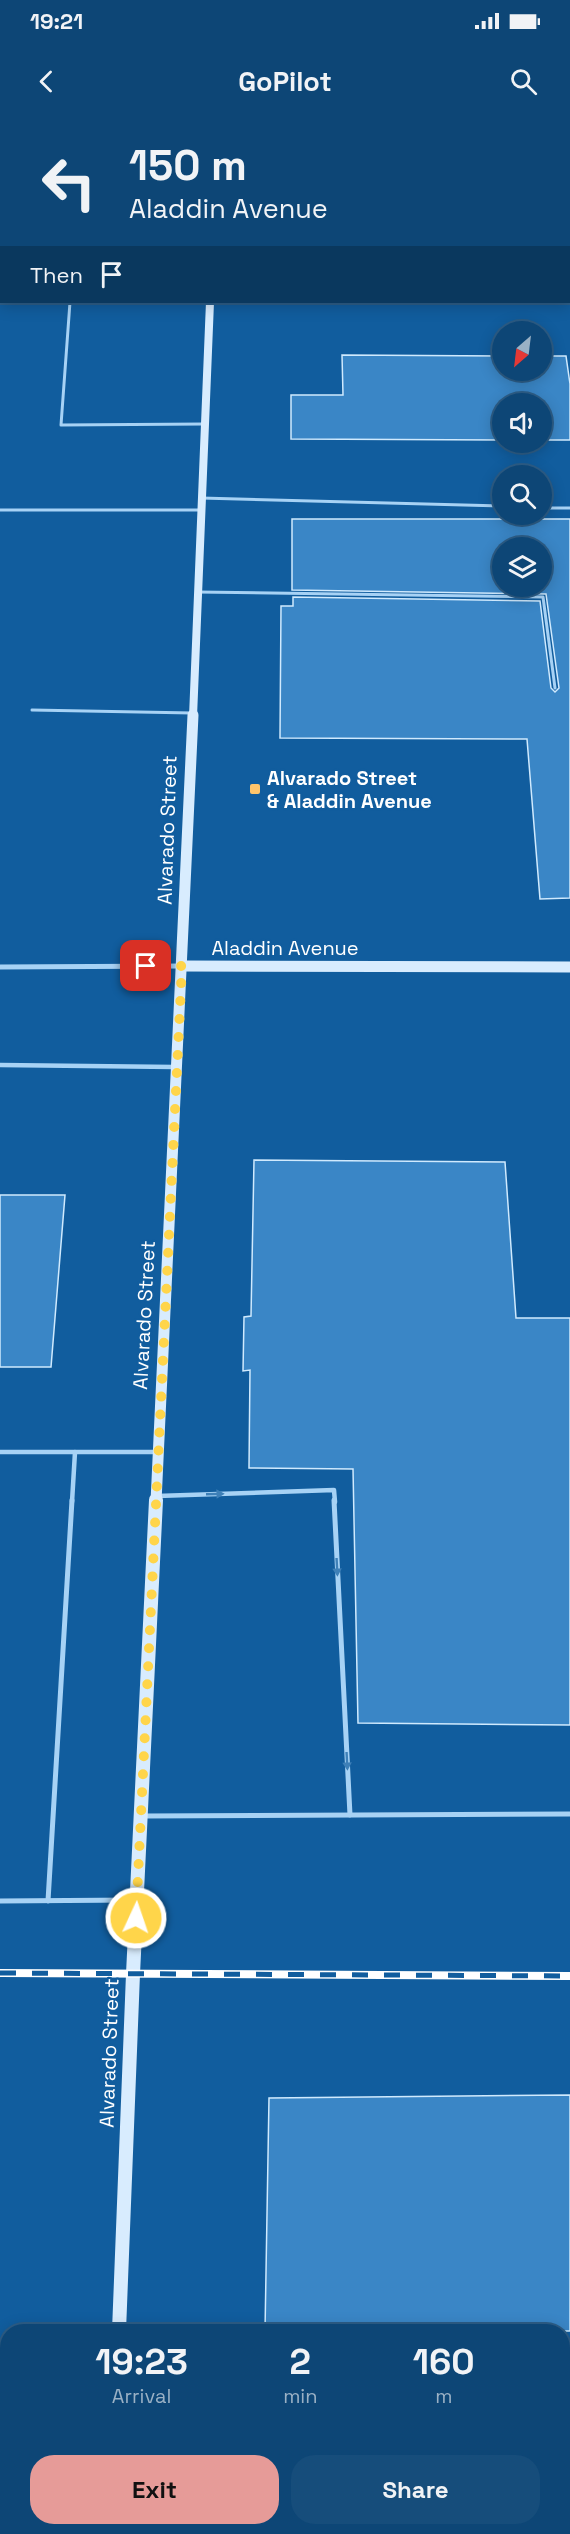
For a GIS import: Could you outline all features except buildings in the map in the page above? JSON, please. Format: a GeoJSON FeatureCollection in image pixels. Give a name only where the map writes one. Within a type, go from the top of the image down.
{"type":"FeatureCollection","features":[{"type":"Feature","properties":{"kind":"street","name":"Alvarado Street"},"geometry":{"type":"LineString","coordinates":[[119,2324],[136,1900],[182,966],[210,303]]}},
{"type":"Feature","properties":{"kind":"street","name":"Aladdin Avenue"},"geometry":{"type":"LineString","coordinates":[[0,967],[570,967]]}},
{"type":"Feature","properties":{"kind":"lane"},"geometry":{"type":"LineString","coordinates":[[70,303],[61,425],[204,424]]}},
{"type":"Feature","properties":{"kind":"lane"},"geometry":{"type":"LineString","coordinates":[[201,498],[492,506]]}},
{"type":"Feature","properties":{"kind":"lane"},"geometry":{"type":"LineString","coordinates":[[552,507],[570,508]]}},
{"type":"Feature","properties":{"kind":"lane"},"geometry":{"type":"LineString","coordinates":[[0,510],[201,510]]}},
{"type":"Feature","properties":{"kind":"lane"},"geometry":{"type":"LineString","coordinates":[[197,592],[543,597],[555,688]]}},
{"type":"Feature","properties":{"kind":"lane"},"geometry":{"type":"LineString","coordinates":[[32,710],[192,713]]}},
{"type":"Feature","properties":{"kind":"lane"},"geometry":{"type":"LineString","coordinates":[[0,1065],[177,1067]]}},
{"type":"Feature","properties":{"kind":"lane"},"geometry":{"type":"LineString","coordinates":[[0,1452],[158,1452]]}},
{"type":"Feature","properties":{"kind":"lane"},"geometry":{"type":"LineString","coordinates":[[48,1901],[75,1452]]}},
{"type":"Feature","properties":{"kind":"lane"},"geometry":{"type":"LineString","coordinates":[[157,1496],[334,1490],[350,1815]]}},
{"type":"Feature","properties":{"kind":"lane"},"geometry":{"type":"LineString","coordinates":[[141,1816],[570,1814]]}},
{"type":"Feature","properties":{"kind":"lane"},"geometry":{"type":"LineString","coordinates":[[0,1901],[136,1900]]}},
{"type":"Feature","properties":{"kind":"railway"},"geometry":{"type":"LineString","coordinates":[[0,1973],[570,1976]]}},
{"type":"Feature","properties":{"kind":"place","name":"Alvarado Street & Aladdin Avenue"},"geometry":{"type":"Point","coordinates":[255,789]}},
{"type":"Feature","properties":{"kind":"route"},"geometry":{"type":"LineString","coordinates":[[136,1918],[182,966],[146,966]]}}]}
